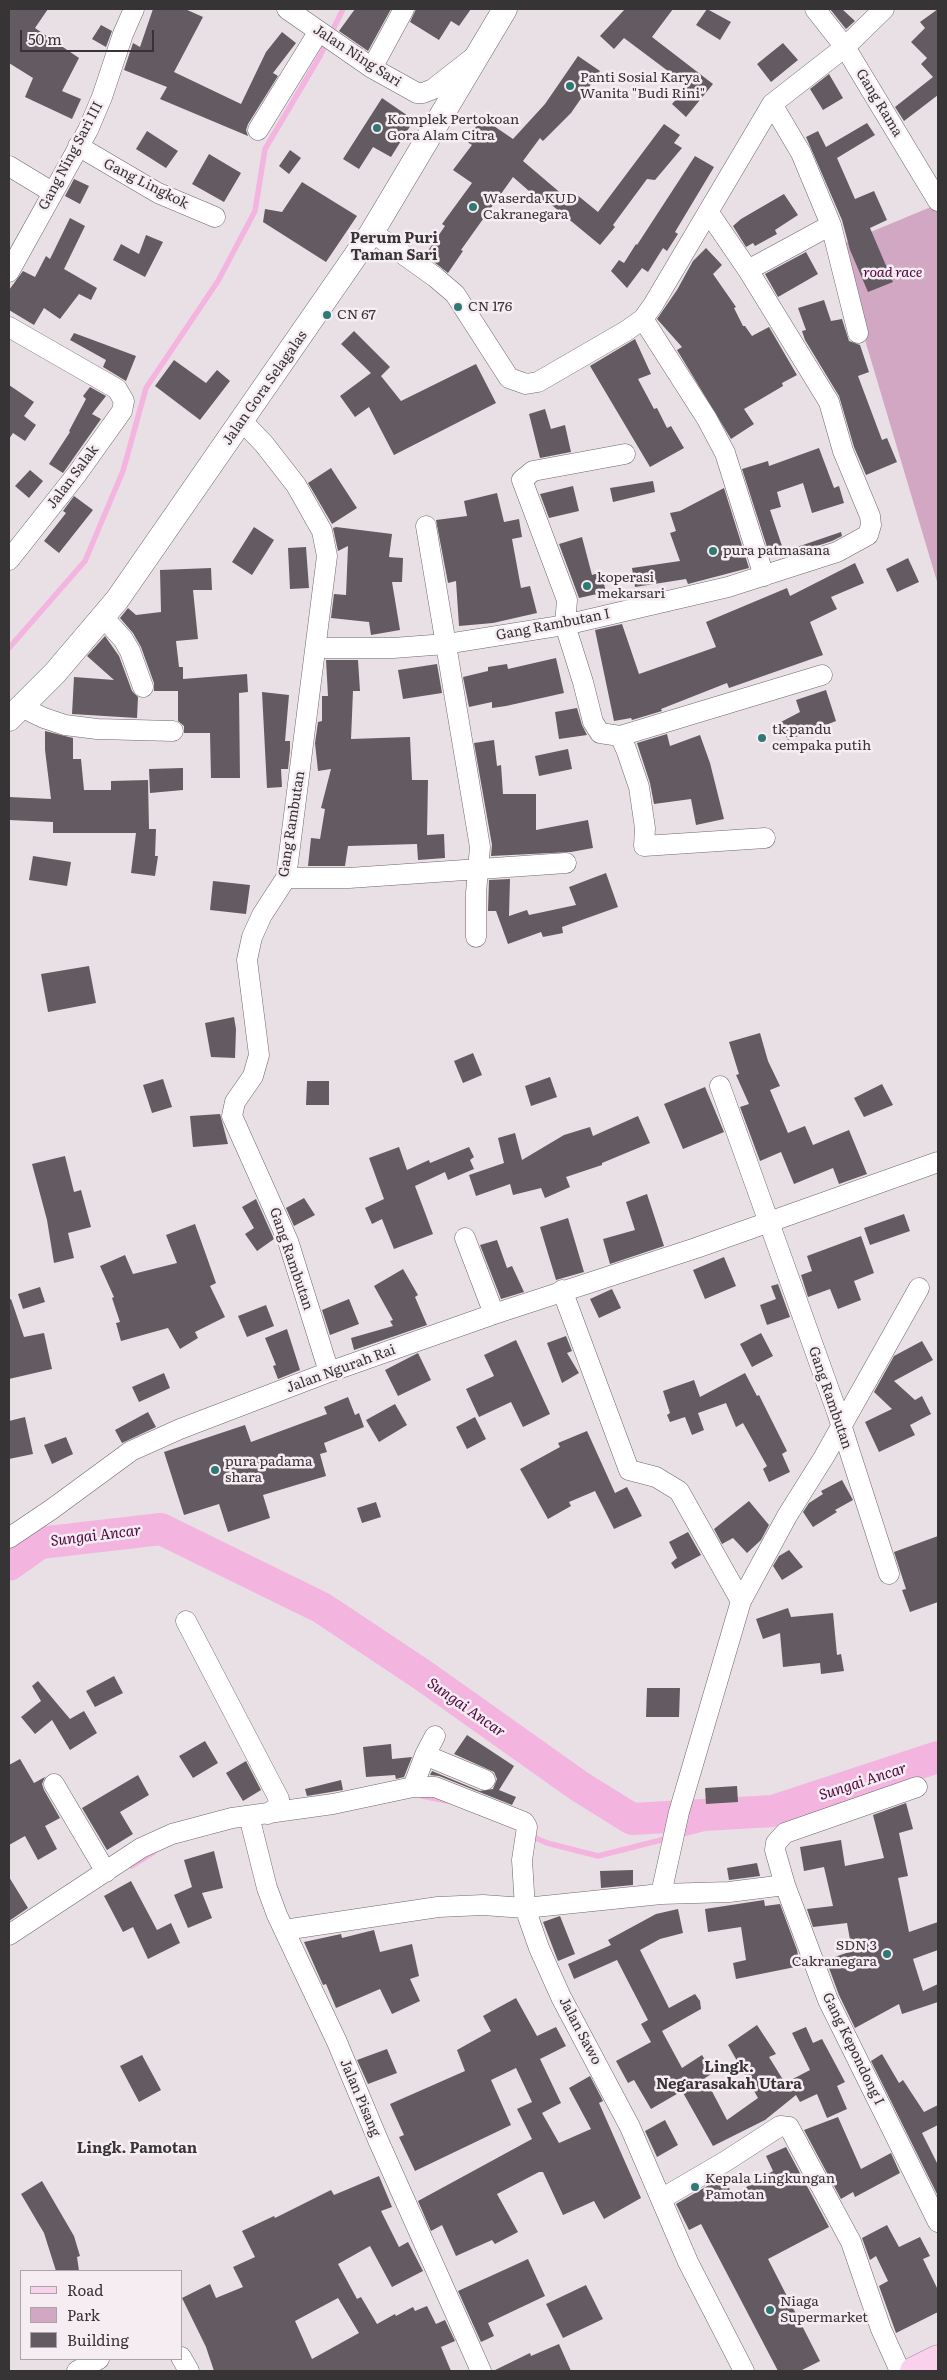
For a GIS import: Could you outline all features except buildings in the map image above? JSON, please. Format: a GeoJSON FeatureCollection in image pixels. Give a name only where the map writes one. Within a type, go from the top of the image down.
{"type":"FeatureCollection","features":[{"type":"Feature","properties":{"kind":"main road"},"geometry":{"type":"LineString","coordinates":[[914,2371],[938,2359]]}},
{"type":"Feature","properties":{"kind":"street","name":"Gang Ning Sari III"},"geometry":{"type":"LineString","coordinates":[[9,272],[95,114],[113,58],[134,9]]}},
{"type":"Feature","properties":{"kind":"street","name":"Jalan Ning Sari"},"geometry":{"type":"LineString","coordinates":[[287,9],[372,68],[414,92],[424,93],[433,89],[478,54]]}},
{"type":"Feature","properties":{"kind":"street"},"geometry":{"type":"LineString","coordinates":[[372,68],[404,9]]}},
{"type":"Feature","properties":{"kind":"street","name":"Jalan Gora Selagalas"},"geometry":{"type":"LineString","coordinates":[[15,713],[55,673],[118,600],[372,232],[506,9]]}},
{"type":"Feature","properties":{"kind":"street","name":"Gang Rama"},"geometry":{"type":"LineString","coordinates":[[816,9],[845,47],[938,201]]}},
{"type":"Feature","properties":{"kind":"street"},"geometry":{"type":"LineString","coordinates":[[372,232],[435,277],[455,294],[503,371],[517,382],[530,384],[538,382],[626,331],[643,319],[653,306],[709,213],[772,104],[845,47],[884,9]]}},
{"type":"Feature","properties":{"kind":"street"},"geometry":{"type":"LineString","coordinates":[[258,130],[319,32]]}},
{"type":"Feature","properties":{"kind":"street"},"geometry":{"type":"LineString","coordinates":[[772,104],[801,153],[831,225],[858,333]]}},
{"type":"Feature","properties":{"kind":"street","name":"Gang Lingkok"},"geometry":{"type":"LineString","coordinates":[[78,146],[152,190],[215,217]]}},
{"type":"Feature","properties":{"kind":"street"},"geometry":{"type":"LineString","coordinates":[[9,166],[52,192]]}},
{"type":"Feature","properties":{"kind":"street"},"geometry":{"type":"LineString","coordinates":[[709,213],[748,270],[831,225]]}},
{"type":"Feature","properties":{"kind":"street","name":"Gang Rambutan I"},"geometry":{"type":"LineString","coordinates":[[316,648],[393,648],[446,644],[565,624],[728,587],[837,552],[868,535],[871,525],[870,516],[843,450],[828,402],[748,270]]}},
{"type":"Feature","properties":{"kind":"street"},"geometry":{"type":"LineString","coordinates":[[643,319],[707,419],[725,453],[739,489],[764,576]]}},
{"type":"Feature","properties":{"kind":"street","name":"Jalan Salak"},"geometry":{"type":"LineString","coordinates":[[9,327],[117,389],[124,398],[122,411],[77,474],[9,560]]}},
{"type":"Feature","properties":{"kind":"street","name":"Gang Rambutan"},"geometry":{"type":"LineString","coordinates":[[242,421],[286,471],[309,508],[325,539],[327,565],[286,878],[262,915],[251,942],[247,960],[258,1030],[259,1055],[252,1076],[235,1102],[232,1112],[288,1241],[329,1372]]}},
{"type":"Feature","properties":{"kind":"street"},"geometry":{"type":"LineString","coordinates":[[624,454],[533,472],[522,480],[567,600],[565,624],[593,722],[600,733],[620,736],[822,675]]}},
{"type":"Feature","properties":{"kind":"street"},"geometry":{"type":"LineString","coordinates":[[426,526],[478,834],[479,868],[476,894],[476,937]]}},
{"type":"Feature","properties":{"kind":"street"},"geometry":{"type":"LineString","coordinates":[[103,617],[123,638],[130,650],[143,687]]}},
{"type":"Feature","properties":{"kind":"street"},"geometry":{"type":"LineString","coordinates":[[15,713],[98,729],[173,731]]}},
{"type":"Feature","properties":{"kind":"street"},"geometry":{"type":"LineString","coordinates":[[620,736],[640,788],[645,832],[644,846],[765,838]]}},
{"type":"Feature","properties":{"kind":"street"},"geometry":{"type":"LineString","coordinates":[[286,878],[349,878],[566,862]]}},
{"type":"Feature","properties":{"kind":"street","name":"Gang Rambutan"},"geometry":{"type":"LineString","coordinates":[[720,1086],[841,1425],[889,1574]]}},
{"type":"Feature","properties":{"kind":"street","name":"Jalan Ngurah Rai"},"geometry":{"type":"LineString","coordinates":[[9,1538],[131,1451],[180,1429],[329,1372],[562,1290],[696,1248],[938,1162]]}},
{"type":"Feature","properties":{"kind":"street"},"geometry":{"type":"LineString","coordinates":[[465,1238],[494,1314]]}},
{"type":"Feature","properties":{"kind":"street"},"geometry":{"type":"LineString","coordinates":[[661,1894],[679,1812],[741,1602],[786,1516],[824,1457],[919,1288]]}},
{"type":"Feature","properties":{"kind":"street"},"geometry":{"type":"LineString","coordinates":[[562,1290],[629,1470],[650,1475],[679,1491],[741,1602]]}},
{"type":"Feature","properties":{"kind":"street"},"geometry":{"type":"LineString","coordinates":[[186,1621],[279,1799],[277,1807],[256,1821]]}},
{"type":"Feature","properties":{"kind":"street"},"geometry":{"type":"LineString","coordinates":[[9,1935],[141,1848],[164,1837],[203,1824],[256,1821],[413,1787],[424,1755],[435,1736]]}},
{"type":"Feature","properties":{"kind":"street"},"geometry":{"type":"LineString","coordinates":[[424,1755],[485,1780]]}},
{"type":"Feature","properties":{"kind":"street"},"geometry":{"type":"LineString","coordinates":[[54,1784],[106,1872]]}},
{"type":"Feature","properties":{"kind":"street","name":"Jalan Sawo"},"geometry":{"type":"LineString","coordinates":[[413,1787],[435,1787],[470,1799],[522,1820],[528,1827],[523,1850],[525,1908],[539,1948],[561,1996],[630,2128],[688,2262],[744,2371]]}},
{"type":"Feature","properties":{"kind":"street","name":"Gang Kepondong I"},"geometry":{"type":"LineString","coordinates":[[917,1787],[785,1833],[776,1843],[775,1850],[785,1885],[828,2000],[938,2222]]}},
{"type":"Feature","properties":{"kind":"street","name":"Jalan Pisang"},"geometry":{"type":"LineString","coordinates":[[256,1821],[267,1888],[284,1930],[337,2042],[378,2140],[481,2371]]}},
{"type":"Feature","properties":{"kind":"street"},"geometry":{"type":"LineString","coordinates":[[284,1930],[438,1907],[483,1905],[525,1908],[661,1894],[729,1892],[785,1885]]}},
{"type":"Feature","properties":{"kind":"street"},"geometry":{"type":"LineString","coordinates":[[661,2198],[726,2161],[780,2126],[789,2127],[851,2242],[881,2329],[900,2371]]}},
{"type":"Feature","properties":{"kind":"street"},"geometry":{"type":"LineString","coordinates":[[77,2371],[97,2360]]}},
{"type":"Feature","properties":{"kind":"street"},"geometry":{"type":"LineString","coordinates":[[182,2360],[189,2371]]}},
{"type":"Feature","properties":{"kind":"green space","name":"road race"},"geometry":{"type":"Polygon","coordinates":[[[938,204],[938,585],[837,246],[938,204]]]}},
{"type":"Feature","properties":{"kind":"waterway"},"geometry":{"type":"LineString","coordinates":[[9,648],[85,561],[123,471],[146,388],[218,281],[255,211],[265,149],[320,56],[343,9]]}},
{"type":"Feature","properties":{"kind":"waterway","name":"Sungai Ancar"},"geometry":{"type":"LineString","coordinates":[[9,1565],[40,1543],[161,1529],[322,1608],[424,1676],[579,1786],[632,1819],[773,1811],[938,1757]]}},
{"type":"Feature","properties":{"kind":"waterway"},"geometry":{"type":"LineString","coordinates":[[422,1796],[447,1801]]}},
{"type":"Feature","properties":{"kind":"waterway"},"geometry":{"type":"LineString","coordinates":[[678,1835],[773,1811]]}},
{"type":"Feature","properties":{"kind":"waterway"},"geometry":{"type":"LineString","coordinates":[[529,1835],[547,1843],[598,1856],[669,1838]]}},
{"type":"Feature","properties":{"kind":"waterway"},"geometry":{"type":"LineString","coordinates":[[132,1866],[154,1852]]}},
{"type":"Feature","properties":{"kind":"place","name":"Panti Sosial Karya Wanita \"Budi Rini\""},"geometry":{"type":"Point","coordinates":[570,86]}},
{"type":"Feature","properties":{"kind":"place","name":"Komplek Pertokoan Gora Alam Citra"},"geometry":{"type":"Point","coordinates":[377,128]}},
{"type":"Feature","properties":{"kind":"place","name":"Waserda KUD Cakranegara"},"geometry":{"type":"Point","coordinates":[473,207]}},
{"type":"Feature","properties":{"kind":"place","name":"CN 176"},"geometry":{"type":"Point","coordinates":[458,307]}},
{"type":"Feature","properties":{"kind":"place","name":"CN 67"},"geometry":{"type":"Point","coordinates":[327,315]}},
{"type":"Feature","properties":{"kind":"place","name":"pura patmasana"},"geometry":{"type":"Point","coordinates":[713,551]}},
{"type":"Feature","properties":{"kind":"place","name":"koperasi mekarsari"},"geometry":{"type":"Point","coordinates":[587,586]}},
{"type":"Feature","properties":{"kind":"place","name":"tk pandu cempaka putih"},"geometry":{"type":"Point","coordinates":[762,738]}},
{"type":"Feature","properties":{"kind":"place","name":"pura padama shara"},"geometry":{"type":"Point","coordinates":[215,1470]}},
{"type":"Feature","properties":{"kind":"place","name":"SDN 3 Cakranegara"},"geometry":{"type":"Point","coordinates":[887,1954]}},
{"type":"Feature","properties":{"kind":"place","name":"Kepala Lingkungan Pamotan"},"geometry":{"type":"Point","coordinates":[695,2187]}},
{"type":"Feature","properties":{"kind":"place","name":"Niaga Supermarket"},"geometry":{"type":"Point","coordinates":[770,2310]}},
{"type":"Feature","properties":{"kind":"district","name":"Perum Puri Taman Sari"},"geometry":{"type":"Point","coordinates":[394,248]}},
{"type":"Feature","properties":{"kind":"district","name":"Lingk. Negarasakah Utara"},"geometry":{"type":"Point","coordinates":[729,2076]}},
{"type":"Feature","properties":{"kind":"district","name":"Lingk. Pamotan"},"geometry":{"type":"Point","coordinates":[137,2149]}}]}
